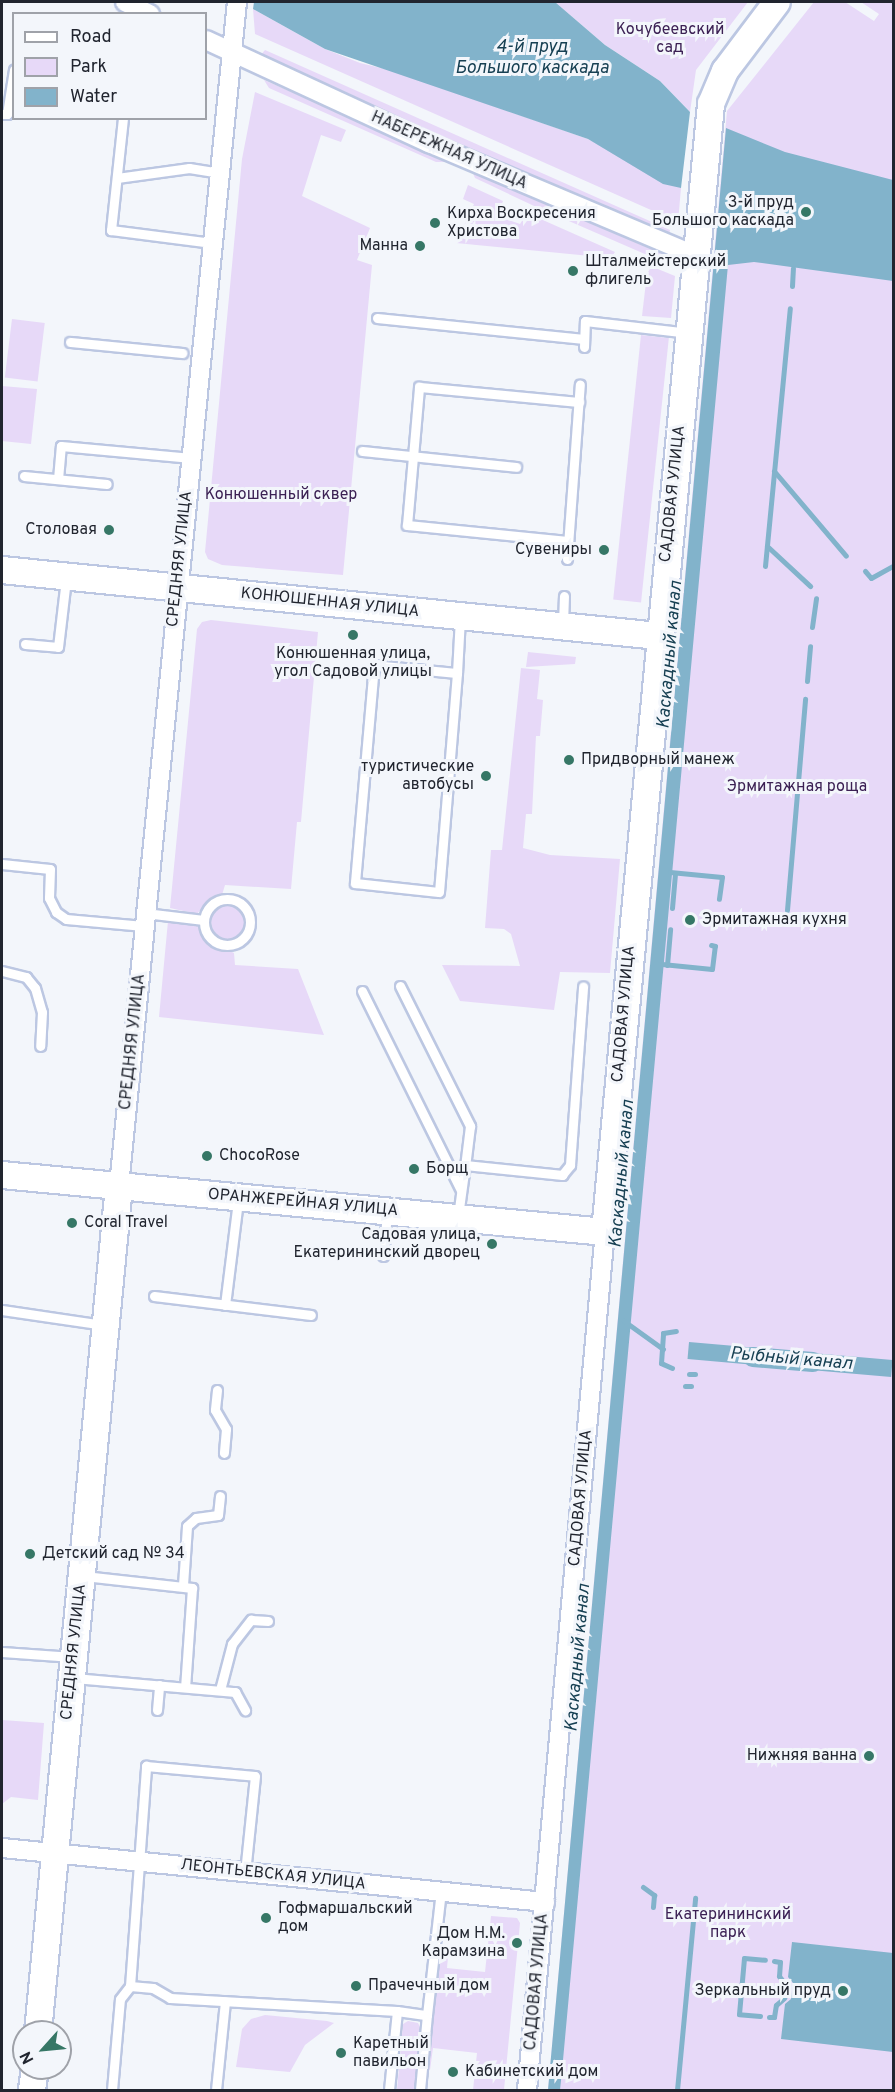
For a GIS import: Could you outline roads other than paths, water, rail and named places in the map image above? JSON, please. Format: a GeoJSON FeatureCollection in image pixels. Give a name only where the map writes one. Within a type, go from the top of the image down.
{"type":"FeatureCollection","features":[{"type":"Feature","properties":{"kind":"main road","name":"САДОВАЯ УЛИЦА"},"geometry":{"type":"LineString","coordinates":[[605,1232],[659,636],[710,114],[725,71],[777,2]]}},
{"type":"Feature","properties":{"kind":"main road","name":"КОНЮШЕННАЯ УЛИЦА"},"geometry":{"type":"LineString","coordinates":[[2,570],[659,636]]}},
{"type":"Feature","properties":{"kind":"main road","name":"ОРАНЖЕРЕЙНАЯ УЛИЦА"},"geometry":{"type":"LineString","coordinates":[[2,1175],[605,1232]]}},
{"type":"Feature","properties":{"kind":"main road","name":"СРЕДНЯЯ УЛИЦА"},"geometry":{"type":"LineString","coordinates":[[39,2020],[119,1186]]}},
{"type":"Feature","properties":{"kind":"street"},"geometry":{"type":"LineString","coordinates":[[125,2],[146,12]]}},
{"type":"Feature","properties":{"kind":"street","name":"СРЕДНЯЯ УЛИЦА"},"geometry":{"type":"LineString","coordinates":[[119,1186],[236,10]]}},
{"type":"Feature","properties":{"kind":"street","name":"НАБЕРЕЖНАЯ УЛИЦА"},"geometry":{"type":"LineString","coordinates":[[207,41],[440,147],[696,255]]}},
{"type":"Feature","properties":{"kind":"street","name":"САДОВАЯ УЛИЦА"},"geometry":{"type":"LineString","coordinates":[[527,2091],[605,1232]]}},
{"type":"Feature","properties":{"kind":"street","name":"ЛЕОНТЬЕВСКАЯ УЛИЦА"},"geometry":{"type":"LineString","coordinates":[[2,1848],[544,1902]]}},
{"type":"Feature","properties":{"kind":"lane"},"geometry":{"type":"LineString","coordinates":[[2,114],[7,114],[12,83]]}},
{"type":"Feature","properties":{"kind":"lane"},"geometry":{"type":"LineString","coordinates":[[123,120],[111,230],[212,243]]}},
{"type":"Feature","properties":{"kind":"lane"},"geometry":{"type":"LineString","coordinates":[[117,178],[189,168],[219,172]]}},
{"type":"Feature","properties":{"kind":"lane"},"geometry":{"type":"LineString","coordinates":[[377,318],[584,343],[585,321],[689,333]]}},
{"type":"Feature","properties":{"kind":"lane"},"geometry":{"type":"LineString","coordinates":[[70,342],[182,353]]}},
{"type":"Feature","properties":{"kind":"lane"},"geometry":{"type":"LineString","coordinates":[[567,559],[580,384]]}},
{"type":"Feature","properties":{"kind":"lane"},"geometry":{"type":"LineString","coordinates":[[568,541],[407,525],[419,387],[579,402]]}},
{"type":"Feature","properties":{"kind":"lane"},"geometry":{"type":"LineString","coordinates":[[58,479],[61,446],[191,458]]}},
{"type":"Feature","properties":{"kind":"lane"},"geometry":{"type":"LineString","coordinates":[[362,451],[516,467]]}},
{"type":"Feature","properties":{"kind":"lane"},"geometry":{"type":"LineString","coordinates":[[24,476],[107,484]]}},
{"type":"Feature","properties":{"kind":"lane"},"geometry":{"type":"LineString","coordinates":[[26,644],[58,647],[66,577]]}},
{"type":"Feature","properties":{"kind":"lane"},"geometry":{"type":"LineString","coordinates":[[562,626],[564,596]]}},
{"type":"Feature","properties":{"kind":"lane"},"geometry":{"type":"LineString","coordinates":[[457,673],[374,665],[355,883],[439,892],[457,673],[460,616]]}},
{"type":"Feature","properties":{"kind":"lane"},"geometry":{"type":"LineString","coordinates":[[2,864],[50,869],[49,898],[56,912],[66,919],[204,920]]}},
{"type":"Feature","properties":{"kind":"lane"},"geometry":{"type":"LineString","coordinates":[[227,899],[247,909],[250,924],[237,942],[222,944],[209,936],[204,920],[214,903],[227,899]]}},
{"type":"Feature","properties":{"kind":"lane"},"geometry":{"type":"LineString","coordinates":[[2,971],[26,977],[34,988],[42,1012],[40,1046]]}},
{"type":"Feature","properties":{"kind":"lane"},"geometry":{"type":"LineString","coordinates":[[400,986],[470,1126],[458,1218]]}},
{"type":"Feature","properties":{"kind":"lane"},"geometry":{"type":"LineString","coordinates":[[465,1165],[562,1175],[570,1165],[583,986]]}},
{"type":"Feature","properties":{"kind":"lane"},"geometry":{"type":"LineString","coordinates":[[362,991],[461,1190]]}},
{"type":"Feature","properties":{"kind":"lane"},"geometry":{"type":"LineString","coordinates":[[225,1305],[238,1197]]}},
{"type":"Feature","properties":{"kind":"lane"},"geometry":{"type":"LineString","coordinates":[[383,1256],[387,1211]]}},
{"type":"Feature","properties":{"kind":"lane"},"geometry":{"type":"LineString","coordinates":[[153,1296],[311,1316]]}},
{"type":"Feature","properties":{"kind":"lane"},"geometry":{"type":"LineString","coordinates":[[2,1310],[105,1325]]}},
{"type":"Feature","properties":{"kind":"lane"},"geometry":{"type":"LineString","coordinates":[[217,1390],[215,1410],[226,1429],[224,1453]]}},
{"type":"Feature","properties":{"kind":"lane"},"geometry":{"type":"LineString","coordinates":[[183,1585],[187,1526],[196,1518],[218,1515],[220,1496]]}},
{"type":"Feature","properties":{"kind":"lane"},"geometry":{"type":"LineString","coordinates":[[81,1575],[183,1585],[192,1588],[185,1687]]}},
{"type":"Feature","properties":{"kind":"lane"},"geometry":{"type":"LineString","coordinates":[[220,1690],[232,1644],[251,1620],[268,1621]]}},
{"type":"Feature","properties":{"kind":"lane"},"geometry":{"type":"LineString","coordinates":[[2,1652],[159,1685],[235,1692],[245,1710]]}},
{"type":"Feature","properties":{"kind":"lane"},"geometry":{"type":"LineString","coordinates":[[157,1710],[159,1685]]}},
{"type":"Feature","properties":{"kind":"lane"},"geometry":{"type":"LineString","coordinates":[[112,2091],[120,1999],[130,1986],[146,1766],[255,1776],[245,1872]]}},
{"type":"Feature","properties":{"kind":"lane"},"geometry":{"type":"LineString","coordinates":[[420,2091],[441,1891]]}},
{"type":"Feature","properties":{"kind":"lane"},"geometry":{"type":"LineString","coordinates":[[130,1986],[153,1988],[170,1998],[397,2011],[428,2015]]}},
{"type":"Feature","properties":{"kind":"lane"},"geometry":{"type":"LineString","coordinates":[[216,2091],[225,2001]]}},
{"type":"Feature","properties":{"kind":"lane"},"geometry":{"type":"LineString","coordinates":[[388,2091],[397,2011]]}},
{"type":"Feature","properties":{"kind":"water","name":"4-й пруд Большого каскада"},"geometry":{"type":"Polygon","coordinates":[[[254,2],[555,2],[605,45],[660,81],[690,112],[681,188],[663,184],[588,139],[325,49],[253,9],[254,2]]]}},
{"type":"Feature","properties":{"kind":"water"},"geometry":{"type":"Polygon","coordinates":[[[726,128],[785,152],[893,180],[893,281],[754,262],[728,265],[562,2071],[560,2090],[548,2090],[726,128]]]}},
{"type":"Feature","properties":{"kind":"water"},"geometry":{"type":"Polygon","coordinates":[[[689,1342],[779,1350],[777,1367],[688,1359],[689,1342]]]}},
{"type":"Feature","properties":{"kind":"water"},"geometry":{"type":"Polygon","coordinates":[[[789,1351],[893,1360],[891,1377],[788,1368],[789,1351]]]}},
{"type":"Feature","properties":{"kind":"water","name":"Зеркальный пруд"},"geometry":{"type":"Polygon","coordinates":[[[792,1942],[893,1953],[893,2052],[781,2039],[785,2004],[791,1999],[793,1983],[788,1977],[792,1942]]]}},
{"type":"Feature","properties":{"kind":"waterway"},"geometry":{"type":"LineString","coordinates":[[792,286],[793,268]]}},
{"type":"Feature","properties":{"kind":"waterway"},"geometry":{"type":"LineString","coordinates":[[765,566],[790,308]]}},
{"type":"Feature","properties":{"kind":"waterway"},"geometry":{"type":"LineString","coordinates":[[774,471],[846,556]]}},
{"type":"Feature","properties":{"kind":"waterway"},"geometry":{"type":"LineString","coordinates":[[767,546],[810,586]]}},
{"type":"Feature","properties":{"kind":"waterway"},"geometry":{"type":"LineString","coordinates":[[865,571],[871,578],[894,565]]}},
{"type":"Feature","properties":{"kind":"waterway"},"geometry":{"type":"LineString","coordinates":[[812,627],[816,598]]}},
{"type":"Feature","properties":{"kind":"waterway"},"geometry":{"type":"LineString","coordinates":[[807,681],[810,646]]}},
{"type":"Feature","properties":{"kind":"waterway"},"geometry":{"type":"LineString","coordinates":[[787,910],[805,699]]}},
{"type":"Feature","properties":{"kind":"waterway"},"geometry":{"type":"LineString","coordinates":[[670,872],[722,877],[719,899]]}},
{"type":"Feature","properties":{"kind":"waterway"},"geometry":{"type":"LineString","coordinates":[[672,908],[675,873]]}},
{"type":"Feature","properties":{"kind":"waterway"},"geometry":{"type":"LineString","coordinates":[[667,965],[670,929]]}},
{"type":"Feature","properties":{"kind":"waterway"},"geometry":{"type":"LineString","coordinates":[[662,964],[712,969],[715,946],[711,945]]}},
{"type":"Feature","properties":{"kind":"waterway"},"geometry":{"type":"LineString","coordinates":[[624,1321],[663,1349]]}},
{"type":"Feature","properties":{"kind":"waterway"},"geometry":{"type":"LineString","coordinates":[[672,1368],[661,1363],[663,1333],[676,1331]]}},
{"type":"Feature","properties":{"kind":"waterway","name":"Рыбный канал"},"geometry":{"type":"LineString","coordinates":[[753,1357],[813,1362]]}},
{"type":"Feature","properties":{"kind":"waterway"},"geometry":{"type":"LineString","coordinates":[[689,1374],[695,1374]]}},
{"type":"Feature","properties":{"kind":"waterway"},"geometry":{"type":"LineString","coordinates":[[685,1386],[691,1386]]}},
{"type":"Feature","properties":{"kind":"waterway"},"geometry":{"type":"LineString","coordinates":[[643,1887],[654,1895],[653,1907]]}},
{"type":"Feature","properties":{"kind":"waterway"},"geometry":{"type":"LineString","coordinates":[[677,2090],[695,1898]]}},
{"type":"Feature","properties":{"kind":"waterway"},"geometry":{"type":"LineString","coordinates":[[760,2016],[739,2014],[744,1958],[765,1960]]}},
{"type":"Feature","properties":{"kind":"waterway"},"geometry":{"type":"LineString","coordinates":[[774,1961],[780,1962],[779,1976],[785,1984]]}},
{"type":"Feature","properties":{"kind":"waterway"},"geometry":{"type":"LineString","coordinates":[[769,2017],[774,2017],[776,2005],[784,1998]]}},
{"type":"Feature","properties":{"kind":"place","name":"3-й пруд Большого каскада"},"geometry":{"type":"Point","coordinates":[806,212]}},
{"type":"Feature","properties":{"kind":"place","name":"Кирха Воскресения Христова"},"geometry":{"type":"Point","coordinates":[435,223]}},
{"type":"Feature","properties":{"kind":"place","name":"Манна"},"geometry":{"type":"Point","coordinates":[420,246]}},
{"type":"Feature","properties":{"kind":"place","name":"Шталмейстерский флигель"},"geometry":{"type":"Point","coordinates":[573,271]}},
{"type":"Feature","properties":{"kind":"place","name":"Столовая"},"geometry":{"type":"Point","coordinates":[109,530]}},
{"type":"Feature","properties":{"kind":"place","name":"Сувениры"},"geometry":{"type":"Point","coordinates":[604,550]}},
{"type":"Feature","properties":{"kind":"place","name":"Конюшенная улица, угол Садовой улицы"},"geometry":{"type":"Point","coordinates":[353,635]}},
{"type":"Feature","properties":{"kind":"place","name":"Придворный манеж"},"geometry":{"type":"Point","coordinates":[569,760]}},
{"type":"Feature","properties":{"kind":"place","name":"туристические автобусы"},"geometry":{"type":"Point","coordinates":[486,776]}},
{"type":"Feature","properties":{"kind":"place","name":"Эрмитажная кухня"},"geometry":{"type":"Point","coordinates":[690,920]}},
{"type":"Feature","properties":{"kind":"place","name":"ChocoRose"},"geometry":{"type":"Point","coordinates":[207,1156]}},
{"type":"Feature","properties":{"kind":"place","name":"Борщ"},"geometry":{"type":"Point","coordinates":[414,1169]}},
{"type":"Feature","properties":{"kind":"place","name":"Coral Travel"},"geometry":{"type":"Point","coordinates":[72,1223]}},
{"type":"Feature","properties":{"kind":"place","name":"Садовая улица, Екатерининский дворец"},"geometry":{"type":"Point","coordinates":[492,1244]}},
{"type":"Feature","properties":{"kind":"place","name":"Детский сад № 34"},"geometry":{"type":"Point","coordinates":[30,1554]}},
{"type":"Feature","properties":{"kind":"place","name":"Нижняя ванна"},"geometry":{"type":"Point","coordinates":[869,1756]}},
{"type":"Feature","properties":{"kind":"place","name":"Гофмаршальский дом"},"geometry":{"type":"Point","coordinates":[266,1918]}},
{"type":"Feature","properties":{"kind":"place","name":"Дом Н.М. Карамзина"},"geometry":{"type":"Point","coordinates":[517,1943]}},
{"type":"Feature","properties":{"kind":"place","name":"Прачечный дом"},"geometry":{"type":"Point","coordinates":[356,1986]}},
{"type":"Feature","properties":{"kind":"place","name":"Зеркальный пруд"},"geometry":{"type":"Point","coordinates":[843,1991]}},
{"type":"Feature","properties":{"kind":"place","name":"Каретный павильон"},"geometry":{"type":"Point","coordinates":[341,2053]}},
{"type":"Feature","properties":{"kind":"place","name":"Кабинетский дом"},"geometry":{"type":"Point","coordinates":[453,2072]}},
{"type":"Feature","properties":{"kind":"park label","name":"Кочубеевский сад"},"geometry":{"type":"Point","coordinates":[670,39]}},
{"type":"Feature","properties":{"kind":"park label","name":"Конюшенный сквер"},"geometry":{"type":"Point","coordinates":[281,495]}},
{"type":"Feature","properties":{"kind":"park label","name":"Эрмитажная роща"},"geometry":{"type":"Point","coordinates":[797,787]}},
{"type":"Feature","properties":{"kind":"park label","name":"Екатерининский парк"},"geometry":{"type":"Point","coordinates":[728,1924]}},
{"type":"Feature","properties":{"kind":"water label","name":"Каскадный канал"},"geometry":{"type":"Point","coordinates":[671,655]}},
{"type":"Feature","properties":{"kind":"water label","name":"Каскадный канал"},"geometry":{"type":"Point","coordinates":[623,1174]}},
{"type":"Feature","properties":{"kind":"water label","name":"Каскадный канал"},"geometry":{"type":"Point","coordinates":[579,1658]}}]}
